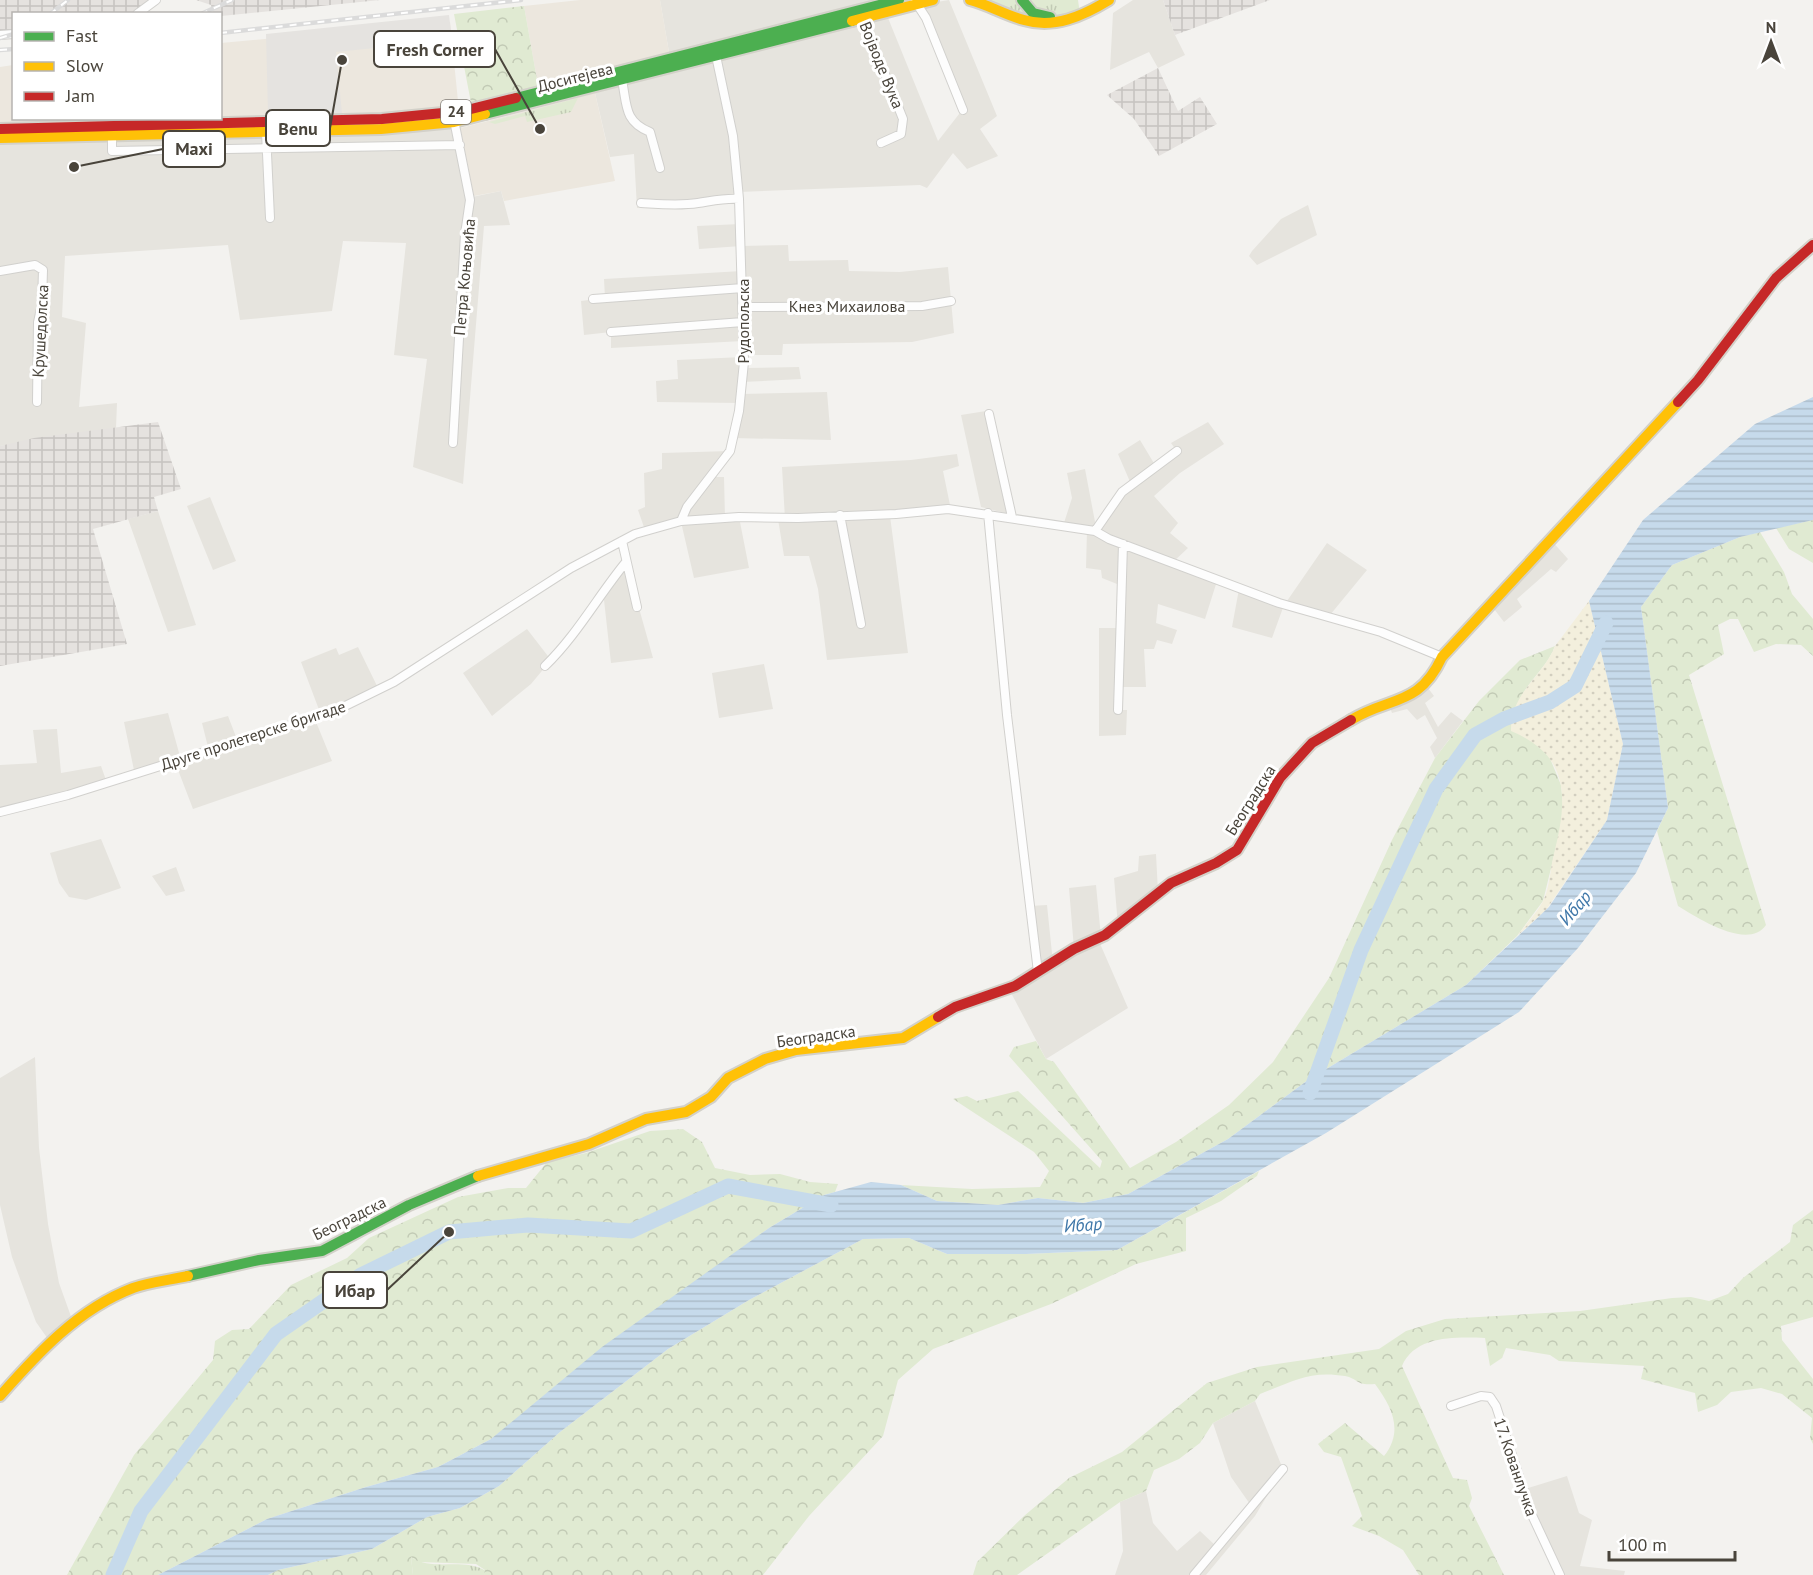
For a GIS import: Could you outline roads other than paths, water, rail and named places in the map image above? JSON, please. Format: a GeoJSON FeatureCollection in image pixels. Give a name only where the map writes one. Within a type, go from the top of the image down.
{"type":"FeatureCollection","features":[{"type":"Feature","properties":{"kind":"street"},"geometry":{"type":"LineString","coordinates":[[140,12],[156,0]]}},
{"type":"Feature","properties":{"kind":"street","name":"Доситејева"},"geometry":{"type":"LineString","coordinates":[[861,14],[899,0]]}},
{"type":"Feature","properties":{"kind":"street","name":"Доситејева"},"geometry":{"type":"LineString","coordinates":[[0,138],[112,131],[453,117],[861,14],[943,0]]}},
{"type":"Feature","properties":{"kind":"street"},"geometry":{"type":"LineString","coordinates":[[970,0],[1034,22],[1069,20],[1105,3]]}},
{"type":"Feature","properties":{"kind":"street"},"geometry":{"type":"LineString","coordinates":[[1022,0],[1033,13],[1055,18],[1074,16],[1105,3]]}},
{"type":"Feature","properties":{"kind":"street"},"geometry":{"type":"LineString","coordinates":[[923,2],[926,18],[963,110]]}},
{"type":"Feature","properties":{"kind":"street","name":"Војводе Вука"},"geometry":{"type":"LineString","coordinates":[[861,14],[903,119],[901,134],[881,143]]}},
{"type":"Feature","properties":{"kind":"street","name":"Доситејева"},"geometry":{"type":"LineString","coordinates":[[0,129],[266,132],[381,129],[453,117],[622,80],[715,51]]}},
{"type":"Feature","properties":{"kind":"street","name":"Рудопољска"},"geometry":{"type":"LineString","coordinates":[[681,521],[687,507],[730,451],[739,411],[744,362],[739,199],[733,136],[715,51]]}},
{"type":"Feature","properties":{"kind":"street"},"geometry":{"type":"LineString","coordinates":[[622,80],[630,118],[634,125],[650,132],[660,168]]}},
{"type":"Feature","properties":{"kind":"street","name":"Петра Коњовића"},"geometry":{"type":"LineString","coordinates":[[453,117],[470,203],[465,234],[453,443]]}},
{"type":"Feature","properties":{"kind":"street"},"geometry":{"type":"LineString","coordinates":[[112,131],[112,151],[460,145]]}},
{"type":"Feature","properties":{"kind":"street"},"geometry":{"type":"LineString","coordinates":[[266,132],[270,218]]}},
{"type":"Feature","properties":{"kind":"street"},"geometry":{"type":"LineString","coordinates":[[641,203],[674,204],[698,203],[714,198],[739,199]]}},
{"type":"Feature","properties":{"kind":"street","name":"Београдска"},"geometry":{"type":"LineString","coordinates":[[0,1396],[31,1362],[73,1322],[95,1306],[123,1293],[152,1283],[259,1260],[322,1251],[409,1205],[491,1170],[589,1144],[646,1119],[686,1112],[711,1097],[728,1078],[765,1059],[796,1050],[903,1038],[955,1007],[995,995],[1105,935],[1171,883],[1216,863],[1237,850],[1280,778],[1312,742],[1357,716],[1407,698],[1419,690],[1436,670],[1442,657],[1698,380],[1776,278],[1813,245]]}},
{"type":"Feature","properties":{"kind":"street","name":"Крушедолска"},"geometry":{"type":"LineString","coordinates":[[0,272],[35,265],[43,270],[42,304],[38,322],[37,402]]}},
{"type":"Feature","properties":{"kind":"street"},"geometry":{"type":"LineString","coordinates":[[594,299],[743,288]]}},
{"type":"Feature","properties":{"kind":"street","name":"Кнез Михаилова"},"geometry":{"type":"LineString","coordinates":[[743,307],[922,306],[951,302]]}},
{"type":"Feature","properties":{"kind":"street"},"geometry":{"type":"LineString","coordinates":[[611,332],[743,322]]}},
{"type":"Feature","properties":{"kind":"street"},"geometry":{"type":"LineString","coordinates":[[989,414],[1012,517]]}},
{"type":"Feature","properties":{"kind":"street"},"geometry":{"type":"LineString","coordinates":[[1095,531],[1122,492],[1177,451]]}},
{"type":"Feature","properties":{"kind":"street"},"geometry":{"type":"LineString","coordinates":[[681,521],[739,517],[798,518],[948,508],[1095,531],[1123,544],[1269,599],[1381,632],[1442,657]]}},
{"type":"Feature","properties":{"kind":"street"},"geometry":{"type":"LineString","coordinates":[[988,513],[1007,715],[1038,972]]}},
{"type":"Feature","properties":{"kind":"street"},"geometry":{"type":"LineString","coordinates":[[840,515],[861,624]]}},
{"type":"Feature","properties":{"kind":"street","name":"Друге пролетерске бригаде"},"geometry":{"type":"LineString","coordinates":[[0,812],[68,795],[335,711],[394,682],[517,600],[622,541],[645,530],[681,521]]}},
{"type":"Feature","properties":{"kind":"street"},"geometry":{"type":"LineString","coordinates":[[622,541],[637,607]]}},
{"type":"Feature","properties":{"kind":"street"},"geometry":{"type":"LineString","coordinates":[[1118,710],[1123,544]]}},
{"type":"Feature","properties":{"kind":"street"},"geometry":{"type":"LineString","coordinates":[[545,666],[558,654],[626,562]]}},
{"type":"Feature","properties":{"kind":"street","name":"17. Кованлучка"},"geometry":{"type":"LineString","coordinates":[[1450,1406],[1481,1396],[1490,1397],[1496,1406],[1531,1514],[1560,1575]]}},
{"type":"Feature","properties":{"kind":"street"},"geometry":{"type":"LineString","coordinates":[[1194,1575],[1283,1469]]}},
{"type":"Feature","properties":{"kind":"water"},"geometry":{"type":"Polygon","coordinates":[[[1813,397],[1813,520],[1740,537],[1672,565],[1641,607],[1668,808],[1636,873],[1578,948],[1519,1012],[1326,1133],[1117,1250],[1026,1254],[947,1254],[909,1238],[863,1239],[749,1300],[668,1349],[560,1432],[499,1486],[460,1508],[427,1517],[372,1549],[278,1570],[268,1575],[158,1575],[267,1519],[366,1487],[438,1467],[491,1439],[602,1347],[769,1228],[824,1195],[871,1182],[901,1185],[937,1201],[998,1205],[1038,1198],[1083,1203],[1128,1194],[1228,1139],[1308,1080],[1466,985],[1549,907],[1607,820],[1623,744],[1589,601],[1643,520],[1755,424],[1813,397]]]}},
{"type":"Feature","properties":{"kind":"waterway","name":"Ибар"},"geometry":{"type":"LineString","coordinates":[[1310,1093],[1361,950],[1436,789],[1475,735],[1504,719],[1550,702],[1575,686],[1606,623]]}},
{"type":"Feature","properties":{"kind":"waterway","name":"Ибар"},"geometry":{"type":"LineString","coordinates":[[113,1575],[141,1511],[276,1334],[361,1275],[449,1232],[528,1225],[631,1231],[728,1186],[831,1205]]}},
{"type":"Feature","properties":{"kind":"railway"},"geometry":{"type":"LineString","coordinates":[[53,12],[68,0]]}},
{"type":"Feature","properties":{"kind":"railway"},"geometry":{"type":"LineString","coordinates":[[205,12],[232,0]]}},
{"type":"Feature","properties":{"kind":"railway"},"geometry":{"type":"LineString","coordinates":[[222,33],[521,0]]}},
{"type":"Feature","properties":{"kind":"railway"},"geometry":{"type":"LineString","coordinates":[[0,38],[12,35]]}},
{"type":"Feature","properties":{"kind":"railway"},"geometry":{"type":"LineString","coordinates":[[0,50],[12,49]]}},
{"type":"Feature","properties":{"kind":"place","name":"Benu"},"geometry":{"type":"Point","coordinates":[342,60]}},
{"type":"Feature","properties":{"kind":"place","name":"Fresh Corner"},"geometry":{"type":"Point","coordinates":[540,129]}},
{"type":"Feature","properties":{"kind":"place","name":"Maxi"},"geometry":{"type":"Point","coordinates":[74,167]}},
{"type":"Feature","properties":{"kind":"place","name":"Ибар"},"geometry":{"type":"Point","coordinates":[449,1232]}}]}
